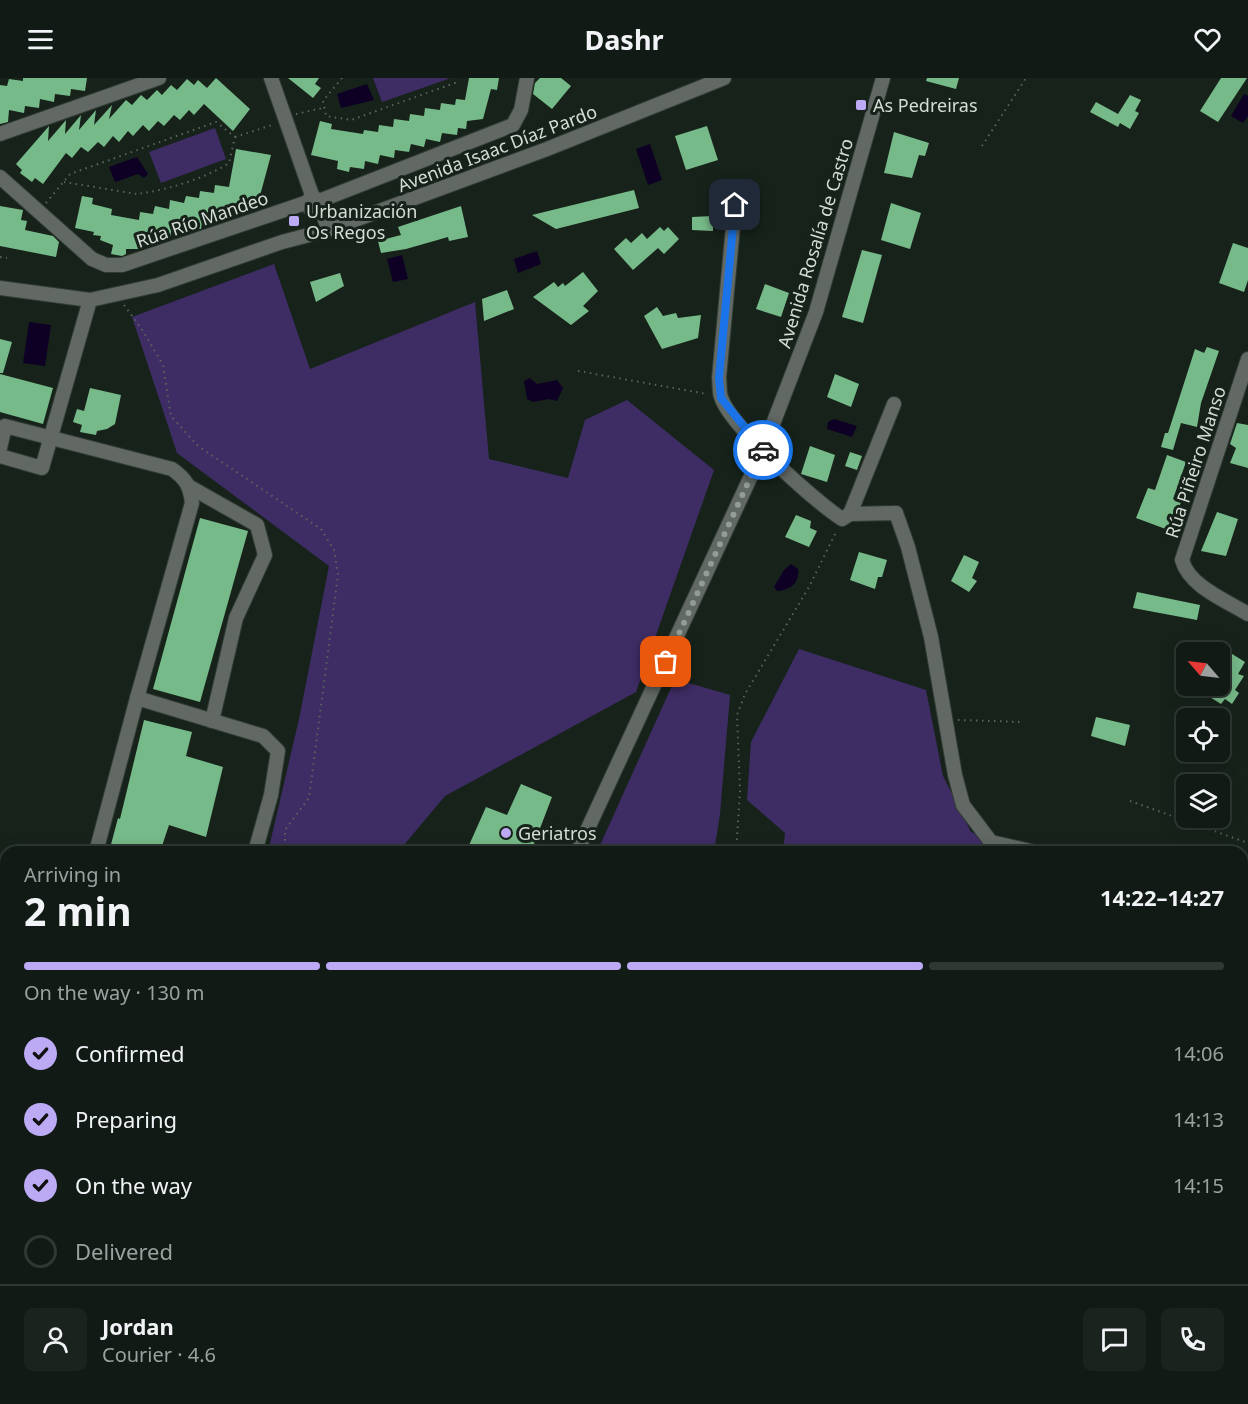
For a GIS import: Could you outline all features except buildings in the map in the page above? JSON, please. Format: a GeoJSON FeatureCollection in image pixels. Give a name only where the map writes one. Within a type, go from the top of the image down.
{"type":"FeatureCollection","features":[{"type":"Feature","properties":{"kind":"street"},"geometry":{"type":"LineString","coordinates":[[0,134],[159,78]]}},
{"type":"Feature","properties":{"kind":"street"},"geometry":{"type":"LineString","coordinates":[[271,78],[315,202],[328,230]]}},
{"type":"Feature","properties":{"kind":"street","name":"Rúa Río Mandeo"},"geometry":{"type":"LineString","coordinates":[[39,212],[92,259],[106,265],[122,266],[315,202],[513,125],[521,110],[527,78]]}},
{"type":"Feature","properties":{"kind":"street","name":"Avenida Isaac Díaz Pardo"},"geometry":{"type":"LineString","coordinates":[[0,288],[36,295],[90,300],[158,285],[282,242],[328,230],[547,149],[724,78]]}},
{"type":"Feature","properties":{"kind":"street","name":"Avenida Rosalía de Castro"},"geometry":{"type":"LineString","coordinates":[[877,78],[877,104]]}},
{"type":"Feature","properties":{"kind":"street","name":"Avenida Rosalía de Castro"},"geometry":{"type":"LineString","coordinates":[[580,846],[763,450],[816,312],[883,78]]}},
{"type":"Feature","properties":{"kind":"street"},"geometry":{"type":"LineString","coordinates":[[0,177],[39,212]]}},
{"type":"Feature","properties":{"kind":"street"},"geometry":{"type":"LineString","coordinates":[[735,205],[719,378],[721,398],[763,450],[828,510],[846,516],[896,513],[909,547],[931,636],[955,775],[963,805],[992,843],[1006,846]]}},
{"type":"Feature","properties":{"kind":"street"},"geometry":{"type":"LineString","coordinates":[[0,456],[42,468],[90,300]]}},
{"type":"Feature","properties":{"kind":"street","name":"Rúa Piñeiro Manso"},"geometry":{"type":"LineString","coordinates":[[1247,366],[1182,560],[1185,573],[1194,581],[1248,614]]}},
{"type":"Feature","properties":{"kind":"street"},"geometry":{"type":"LineString","coordinates":[[846,516],[894,404]]}},
{"type":"Feature","properties":{"kind":"street"},"geometry":{"type":"LineString","coordinates":[[0,448],[5,426],[172,469],[185,478],[190,487],[192,503],[98,846]]}},
{"type":"Feature","properties":{"kind":"street"},"geometry":{"type":"LineString","coordinates":[[190,487],[257,525],[265,555],[236,618],[212,721]]}},
{"type":"Feature","properties":{"kind":"street"},"geometry":{"type":"LineString","coordinates":[[137,698],[263,736],[278,751],[271,795],[257,846]]}},
{"type":"Feature","properties":{"kind":"path"},"geometry":{"type":"LineString","coordinates":[[342,78],[323,101],[324,108],[326,116],[351,120],[455,83],[453,78]]}},
{"type":"Feature","properties":{"kind":"path"},"geometry":{"type":"LineString","coordinates":[[982,146],[1026,78]]}},
{"type":"Feature","properties":{"kind":"path"},"geometry":{"type":"LineString","coordinates":[[235,137],[285,118],[324,108]]}},
{"type":"Feature","properties":{"kind":"path"},"geometry":{"type":"LineString","coordinates":[[39,212],[70,174],[216,122],[235,137]]}},
{"type":"Feature","properties":{"kind":"path"},"geometry":{"type":"LineString","coordinates":[[64,182],[137,194],[149,193],[216,171],[229,163],[235,137]]}},
{"type":"Feature","properties":{"kind":"path"},"geometry":{"type":"LineString","coordinates":[[0,257],[7,258]]}},
{"type":"Feature","properties":{"kind":"path"},"geometry":{"type":"LineString","coordinates":[[578,371],[647,382],[721,398]]}},
{"type":"Feature","properties":{"kind":"path"},"geometry":{"type":"LineString","coordinates":[[736,846],[740,792],[737,715],[745,694],[809,587],[846,516]]}},
{"type":"Feature","properties":{"kind":"path"},"geometry":{"type":"LineString","coordinates":[[946,720],[1023,722]]}},
{"type":"Feature","properties":{"kind":"path"},"geometry":{"type":"LineString","coordinates":[[1130,801],[1248,843]]}},
{"type":"Feature","properties":{"kind":"shaded area"},"geometry":{"type":"Polygon","coordinates":[[[373,78],[448,78],[448,79],[382,102],[373,78]]]}},
{"type":"Feature","properties":{"kind":"shaded area"},"geometry":{"type":"Polygon","coordinates":[[[367,84],[374,100],[341,108],[337,94],[367,84]]]}},
{"type":"Feature","properties":{"kind":"shaded area"},"geometry":{"type":"Polygon","coordinates":[[[1244,94],[1248,96],[1248,116],[1243,123],[1231,116],[1244,94]]]}},
{"type":"Feature","properties":{"kind":"shaded area"},"geometry":{"type":"Polygon","coordinates":[[[215,128],[226,159],[161,183],[149,152],[215,128]]]}},
{"type":"Feature","properties":{"kind":"shaded area"},"geometry":{"type":"Polygon","coordinates":[[[650,144],[662,180],[648,185],[636,149],[650,144]]]}},
{"type":"Feature","properties":{"kind":"shaded area"},"geometry":{"type":"Polygon","coordinates":[[[137,157],[148,174],[144,178],[138,174],[115,182],[109,167],[137,157]]]}},
{"type":"Feature","properties":{"kind":"shaded area"},"geometry":{"type":"Polygon","coordinates":[[[537,251],[541,264],[518,273],[514,259],[537,251]]]}},
{"type":"Feature","properties":{"kind":"shaded area"},"geometry":{"type":"Polygon","coordinates":[[[402,255],[408,279],[393,282],[387,259],[402,255]]]}},
{"type":"Feature","properties":{"kind":"shaded area"},"geometry":{"type":"Polygon","coordinates":[[[274,264],[310,369],[475,302],[489,459],[568,478],[585,420],[627,400],[714,470],[636,692],[445,796],[403,846],[269,846],[299,719],[329,566],[177,453],[132,317],[274,264]]]}},
{"type":"Feature","properties":{"kind":"shaded area"},"geometry":{"type":"Polygon","coordinates":[[[29,322],[51,325],[45,366],[23,363],[29,322]]]}},
{"type":"Feature","properties":{"kind":"shaded area"},"geometry":{"type":"Polygon","coordinates":[[[530,378],[537,384],[557,380],[563,388],[557,401],[549,399],[533,402],[527,399],[524,381],[530,378]]]}},
{"type":"Feature","properties":{"kind":"shaded area"},"geometry":{"type":"Polygon","coordinates":[[[834,419],[857,426],[852,437],[827,429],[828,422],[834,419]]]}},
{"type":"Feature","properties":{"kind":"shaded area"},"geometry":{"type":"Polygon","coordinates":[[[791,564],[798,569],[796,582],[786,589],[777,591],[774,587],[784,570],[791,564]]]}},
{"type":"Feature","properties":{"kind":"shaded area"},"geometry":{"type":"Polygon","coordinates":[[[799,649],[926,690],[943,776],[971,832],[1007,846],[784,846],[785,833],[747,800],[751,742],[799,649]]]}},
{"type":"Feature","properties":{"kind":"shaded area"},"geometry":{"type":"Polygon","coordinates":[[[675,679],[730,695],[720,814],[715,846],[600,846],[675,679]]]}},
{"type":"Feature","properties":{"kind":"way so far"},"geometry":{"type":"LineString","coordinates":[[666,662],[763,450]]}},
{"type":"Feature","properties":{"kind":"place","name":"As Pedreiras"},"geometry":{"type":"Point","coordinates":[861,105]}},
{"type":"Feature","properties":{"kind":"place","name":"Urbanización Os Regos"},"geometry":{"type":"Point","coordinates":[294,221]}},
{"type":"Feature","properties":{"kind":"place","name":"Geriatros"},"geometry":{"type":"Point","coordinates":[506,833]}},
{"type":"Feature","properties":{"kind":"route"},"geometry":{"type":"LineString","coordinates":[[735,205],[719,378],[721,398],[745,431],[763,450]]}}]}
